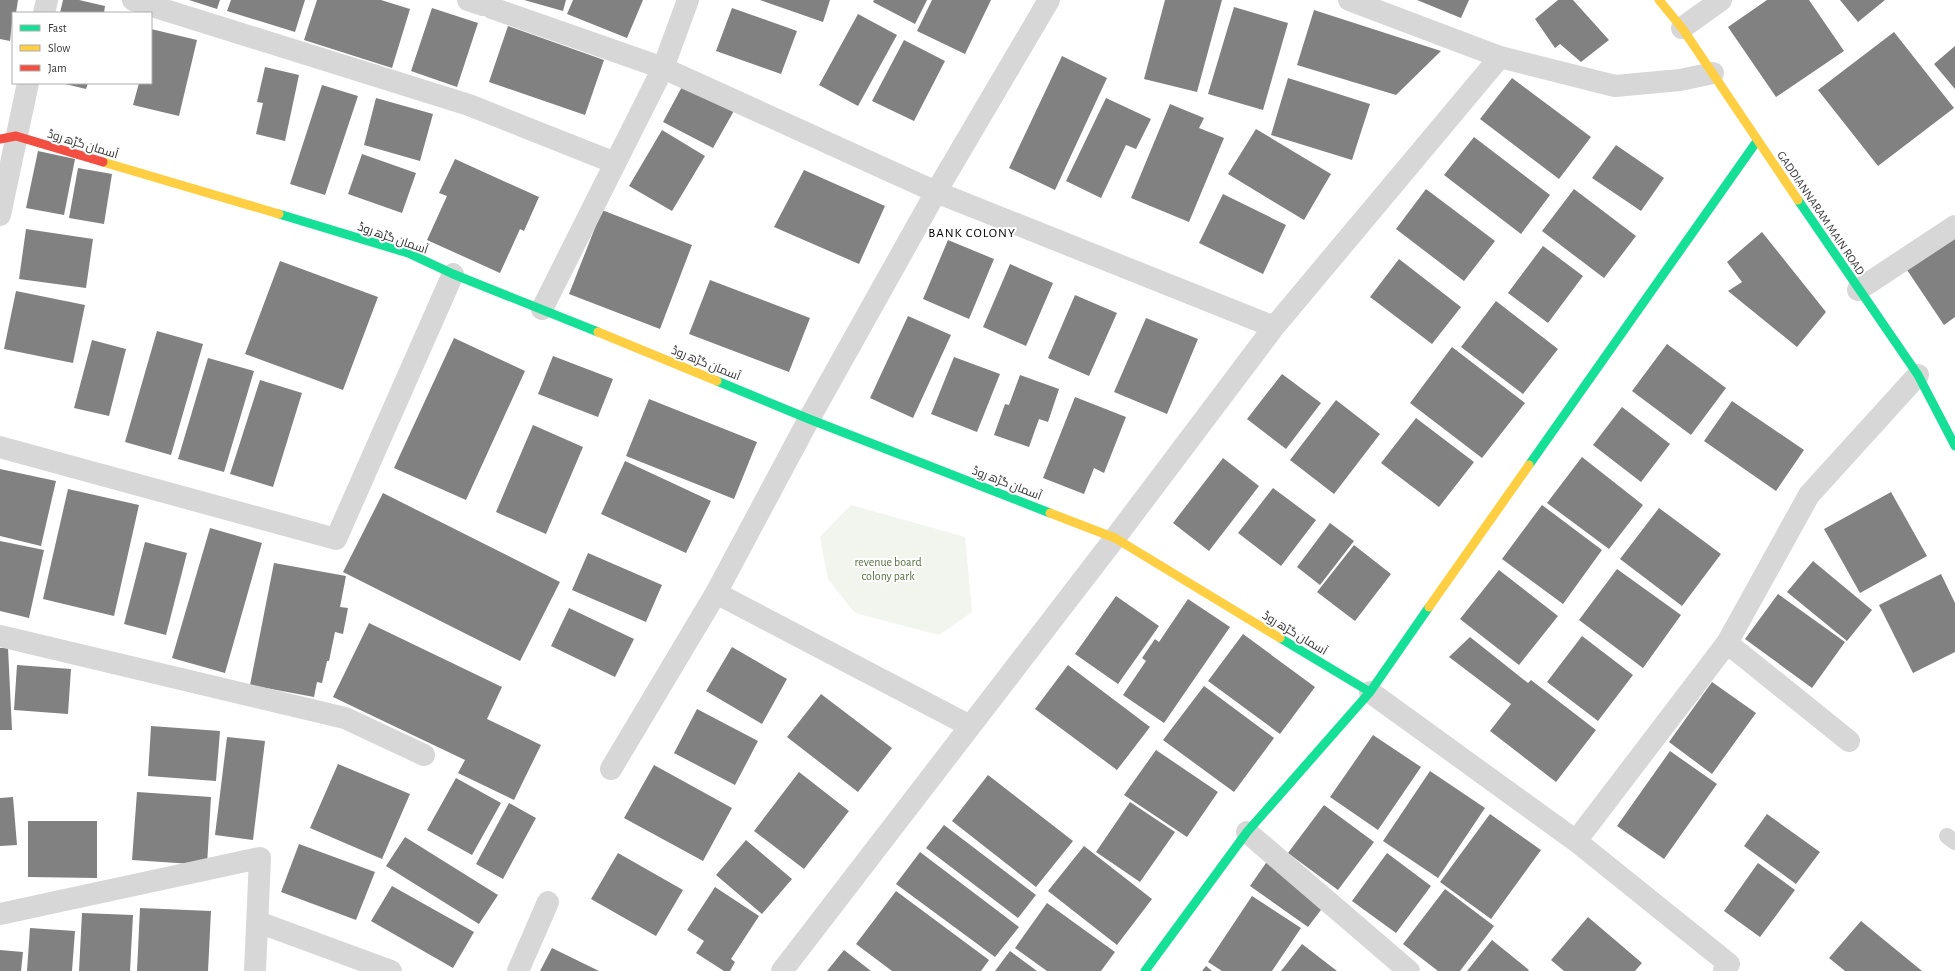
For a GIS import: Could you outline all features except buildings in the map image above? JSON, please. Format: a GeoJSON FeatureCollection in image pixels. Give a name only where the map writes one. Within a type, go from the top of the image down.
{"type":"FeatureCollection","features":[{"type":"Feature","properties":{"kind":"street"},"geometry":{"type":"LineString","coordinates":[[44,12],[47,0]]}},
{"type":"Feature","properties":{"kind":"street"},"geometry":{"type":"LineString","coordinates":[[133,0],[469,105],[615,162]]}},
{"type":"Feature","properties":{"kind":"street"},"geometry":{"type":"LineString","coordinates":[[542,309],[663,68],[688,0]]}},
{"type":"Feature","properties":{"kind":"street"},"geometry":{"type":"LineString","coordinates":[[611,769],[716,593],[809,419],[936,192],[1049,0]]}},
{"type":"Feature","properties":{"kind":"street"},"geometry":{"type":"LineString","coordinates":[[1349,0],[1500,57],[1615,86],[1680,80],[1713,73]]}},
{"type":"Feature","properties":{"kind":"street","name":"GADDIANNARAM MAIN ROAD"},"geometry":{"type":"LineString","coordinates":[[1659,0],[1682,28],[1858,290],[1918,375],[1955,446]]}},
{"type":"Feature","properties":{"kind":"street"},"geometry":{"type":"LineString","coordinates":[[1682,28],[1721,0]]}},
{"type":"Feature","properties":{"kind":"street"},"geometry":{"type":"LineString","coordinates":[[481,5],[663,68],[936,192],[1274,327]]}},
{"type":"Feature","properties":{"kind":"street"},"geometry":{"type":"LineString","coordinates":[[782,971],[1115,538],[1274,327],[1500,57]]}},
{"type":"Feature","properties":{"kind":"street"},"geometry":{"type":"LineString","coordinates":[[0,215],[8,138],[28,84]]}},
{"type":"Feature","properties":{"kind":"street","name":"آسمان گڑھ روڈ"},"geometry":{"type":"LineString","coordinates":[[8,138],[408,253],[452,274],[542,309],[809,419],[1115,538],[1370,692]]}},
{"type":"Feature","properties":{"kind":"street"},"geometry":{"type":"LineString","coordinates":[[1145,971],[1247,832],[1370,692],[1757,141]]}},
{"type":"Feature","properties":{"kind":"street"},"geometry":{"type":"LineString","coordinates":[[1858,290],[1955,226]]}},
{"type":"Feature","properties":{"kind":"street"},"geometry":{"type":"LineString","coordinates":[[0,447],[336,539],[452,274]]}},
{"type":"Feature","properties":{"kind":"street"},"geometry":{"type":"LineString","coordinates":[[1576,841],[1727,643],[1809,495],[1918,375]]}},
{"type":"Feature","properties":{"kind":"street"},"geometry":{"type":"LineString","coordinates":[[716,593],[970,726]]}},
{"type":"Feature","properties":{"kind":"street"},"geometry":{"type":"LineString","coordinates":[[0,636],[345,718],[424,755]]}},
{"type":"Feature","properties":{"kind":"street"},"geometry":{"type":"LineString","coordinates":[[1727,643],[1849,741]]}},
{"type":"Feature","properties":{"kind":"street"},"geometry":{"type":"LineString","coordinates":[[1370,692],[1576,841],[1729,964],[1724,971]]}},
{"type":"Feature","properties":{"kind":"street"},"geometry":{"type":"LineString","coordinates":[[1247,832],[1409,971]]}},
{"type":"Feature","properties":{"kind":"street"},"geometry":{"type":"LineString","coordinates":[[0,914],[260,858],[255,971]]}},
{"type":"Feature","properties":{"kind":"street"},"geometry":{"type":"LineString","coordinates":[[518,971],[548,902]]}},
{"type":"Feature","properties":{"kind":"street"},"geometry":{"type":"LineString","coordinates":[[258,922],[392,971]]}},
{"type":"Feature","properties":{"kind":"green space","name":"revenue board colony park"},"geometry":{"type":"Polygon","coordinates":[[[851,505],[965,537],[972,612],[939,635],[855,613],[828,579],[820,537],[851,505]]]}},
{"type":"Feature","properties":{"kind":"traffic: fast"},"geometry":{"type":"LineString","coordinates":[[1529,465],[1757,141]]}},
{"type":"Feature","properties":{"kind":"traffic: fast"},"geometry":{"type":"LineString","coordinates":[[1798,200],[1918,375],[1955,446]]}},
{"type":"Feature","properties":{"kind":"traffic: fast"},"geometry":{"type":"LineString","coordinates":[[279,214],[408,253],[453,274],[598,332]]}},
{"type":"Feature","properties":{"kind":"traffic: fast"},"geometry":{"type":"LineString","coordinates":[[717,381],[809,419],[1050,513]]}},
{"type":"Feature","properties":{"kind":"traffic: fast"},"geometry":{"type":"LineString","coordinates":[[1145,971],[1247,832],[1370,692],[1429,607]]}},
{"type":"Feature","properties":{"kind":"traffic: fast"},"geometry":{"type":"LineString","coordinates":[[1280,638],[1370,692]]}},
{"type":"Feature","properties":{"kind":"traffic: slow"},"geometry":{"type":"LineString","coordinates":[[1659,0],[1682,28],[1798,200]]}},
{"type":"Feature","properties":{"kind":"traffic: slow"},"geometry":{"type":"LineString","coordinates":[[103,162],[279,214]]}},
{"type":"Feature","properties":{"kind":"traffic: slow"},"geometry":{"type":"LineString","coordinates":[[598,332],[717,381]]}},
{"type":"Feature","properties":{"kind":"traffic: slow"},"geometry":{"type":"LineString","coordinates":[[1429,607],[1529,465]]}},
{"type":"Feature","properties":{"kind":"traffic: slow"},"geometry":{"type":"LineString","coordinates":[[1050,513],[1115,538],[1280,638]]}},
{"type":"Feature","properties":{"kind":"traffic: jam"},"geometry":{"type":"LineString","coordinates":[[0,139],[16,136],[103,162]]}},
{"type":"Feature","properties":{"kind":"district","name":"BANK COLONY"},"geometry":{"type":"Point","coordinates":[972,232]}}]}
